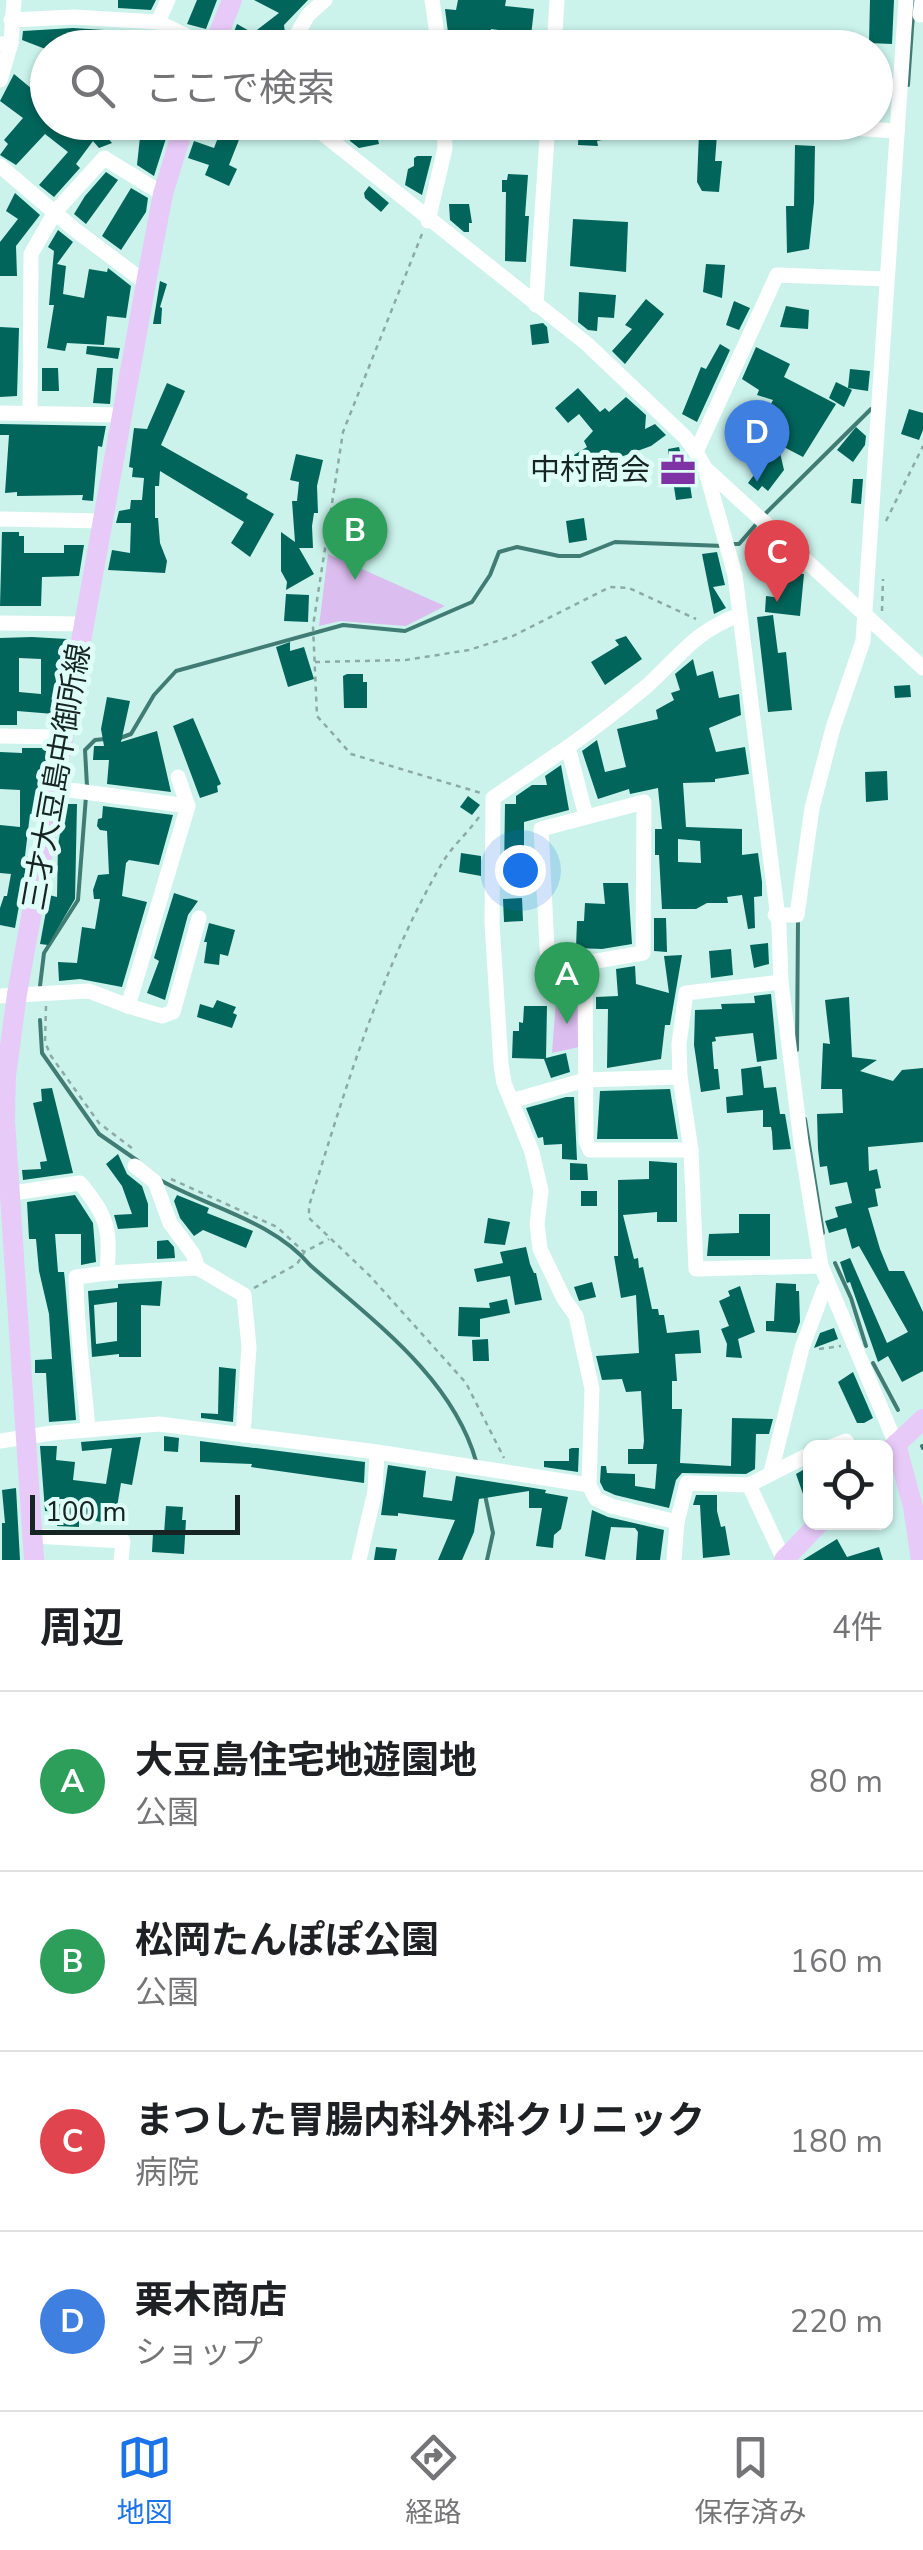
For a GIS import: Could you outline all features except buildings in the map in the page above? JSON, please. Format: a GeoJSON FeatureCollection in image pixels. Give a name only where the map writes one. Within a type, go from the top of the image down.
{"type":"FeatureCollection","features":[{"type":"Feature","properties":{"kind":"main road"},"geometry":{"type":"LineString","coordinates":[[220,30],[232,0]]}},
{"type":"Feature","properties":{"kind":"main road","name":"三才大豆島中御所線"},"geometry":{"type":"LineString","coordinates":[[34,1560],[6,1090],[9,995],[54,788],[105,521],[162,194],[180,140]]}},
{"type":"Feature","properties":{"kind":"main road"},"geometry":{"type":"LineString","coordinates":[[893,1448],[923,1420]]}},
{"type":"Feature","properties":{"kind":"main road"},"geometry":{"type":"LineString","coordinates":[[893,1455],[914,1507],[921,1560]]}},
{"type":"Feature","properties":{"kind":"main road"},"geometry":{"type":"LineString","coordinates":[[784,1560],[812,1530]]}},
{"type":"Feature","properties":{"kind":"street"},"geometry":{"type":"LineString","coordinates":[[0,80],[14,0]]}},
{"type":"Feature","properties":{"kind":"street"},"geometry":{"type":"LineString","coordinates":[[158,22],[168,0]]}},
{"type":"Feature","properties":{"kind":"street"},"geometry":{"type":"LineString","coordinates":[[300,30],[325,0]]}},
{"type":"Feature","properties":{"kind":"street"},"geometry":{"type":"LineString","coordinates":[[432,0],[436,30]]}},
{"type":"Feature","properties":{"kind":"street"},"geometry":{"type":"LineString","coordinates":[[555,30],[557,0]]}},
{"type":"Feature","properties":{"kind":"street"},"geometry":{"type":"LineString","coordinates":[[775,915],[796,915],[812,808],[833,728],[871,623],[886,279],[897,131],[914,11]]}},
{"type":"Feature","properties":{"kind":"street"},"geometry":{"type":"LineString","coordinates":[[11,20],[73,17],[158,22],[175,30]]}},
{"type":"Feature","properties":{"kind":"street"},"geometry":{"type":"LineString","coordinates":[[893,131],[897,131]]}},
{"type":"Feature","properties":{"kind":"street"},"geometry":{"type":"LineString","coordinates":[[330,140],[587,344],[685,438],[706,468],[729,544],[779,926],[781,982],[801,1142],[821,1266],[887,1440]]}},
{"type":"Feature","properties":{"kind":"street"},"geometry":{"type":"LineString","coordinates":[[428,220],[444,140]]}},
{"type":"Feature","properties":{"kind":"street"},"geometry":{"type":"LineString","coordinates":[[536,305],[547,140]]}},
{"type":"Feature","properties":{"kind":"street"},"geometry":{"type":"LineString","coordinates":[[30,413],[31,254],[54,212],[104,158],[162,194]]}},
{"type":"Feature","properties":{"kind":"street"},"geometry":{"type":"LineString","coordinates":[[0,166],[146,282]]}},
{"type":"Feature","properties":{"kind":"street"},"geometry":{"type":"LineString","coordinates":[[696,452],[777,275],[886,279]]}},
{"type":"Feature","properties":{"kind":"street"},"geometry":{"type":"LineString","coordinates":[[0,414],[122,415]]}},
{"type":"Feature","properties":{"kind":"street"},"geometry":{"type":"LineString","coordinates":[[706,468],[923,668]]}},
{"type":"Feature","properties":{"kind":"street"},"geometry":{"type":"LineString","coordinates":[[0,519],[105,521]]}},
{"type":"Feature","properties":{"kind":"street"},"geometry":{"type":"LineString","coordinates":[[677,1522],[612,1506],[596,1499],[588,1485],[592,1390],[576,1316],[540,1248],[536,1224],[541,1192],[532,1152],[501,1064],[492,922],[493,798],[626,704],[711,626],[739,615]]}},
{"type":"Feature","properties":{"kind":"street"},"geometry":{"type":"LineString","coordinates":[[0,623],[84,624]]}},
{"type":"Feature","properties":{"kind":"street"},"geometry":{"type":"LineString","coordinates":[[0,736],[63,737]]}},
{"type":"Feature","properties":{"kind":"street"},"geometry":{"type":"LineString","coordinates":[[568,747],[586,816]]}},
{"type":"Feature","properties":{"kind":"street"},"geometry":{"type":"LineString","coordinates":[[128,1006],[188,806],[178,777]]}},
{"type":"Feature","properties":{"kind":"street"},"geometry":{"type":"LineString","coordinates":[[54,788],[188,806]]}},
{"type":"Feature","properties":{"kind":"street"},"geometry":{"type":"LineString","coordinates":[[644,802],[643,954],[585,963],[548,966],[541,829],[644,802]]}},
{"type":"Feature","properties":{"kind":"street"},"geometry":{"type":"LineString","coordinates":[[9,995],[89,992],[162,1016],[173,1012],[199,918]]}},
{"type":"Feature","properties":{"kind":"street"},"geometry":{"type":"LineString","coordinates":[[585,963],[584,1080],[586,1141],[590,1150],[691,1150]]}},
{"type":"Feature","properties":{"kind":"street"},"geometry":{"type":"LineString","coordinates":[[781,982],[686,992],[678,1044],[691,1150],[696,1269],[821,1266]]}},
{"type":"Feature","properties":{"kind":"street"},"geometry":{"type":"LineString","coordinates":[[511,1101],[584,1080],[680,1077]]}},
{"type":"Feature","properties":{"kind":"street"},"geometry":{"type":"LineString","coordinates":[[134,1158],[155,1182],[170,1223],[193,1254],[198,1268]]}},
{"type":"Feature","properties":{"kind":"street"},"geometry":{"type":"LineString","coordinates":[[13,1192],[80,1183],[107,1222],[107,1273]]}},
{"type":"Feature","properties":{"kind":"street"},"geometry":{"type":"LineString","coordinates":[[88,1430],[83,1356],[76,1338],[76,1277],[198,1268],[244,1295],[249,1347],[243,1435]]}},
{"type":"Feature","properties":{"kind":"street"},"geometry":{"type":"LineString","coordinates":[[771,1472],[802,1350],[824,1290],[829,1287]]}},
{"type":"Feature","properties":{"kind":"street"},"geometry":{"type":"LineString","coordinates":[[0,1441],[159,1424],[378,1452],[588,1485]]}},
{"type":"Feature","properties":{"kind":"street"},"geometry":{"type":"LineString","coordinates":[[359,1560],[378,1452]]}},
{"type":"Feature","properties":{"kind":"street"},"geometry":{"type":"LineString","coordinates":[[674,1560],[677,1522],[687,1484],[749,1484],[803,1457]]}},
{"type":"Feature","properties":{"kind":"street"},"geometry":{"type":"LineString","coordinates":[[749,1484],[784,1560]]}},
{"type":"Feature","properties":{"kind":"street"},"geometry":{"type":"LineString","coordinates":[[34,1536],[123,1540],[121,1560]]}},
{"type":"Feature","properties":{"kind":"path"},"geometry":{"type":"LineString","coordinates":[[428,220],[342,432],[313,626],[317,716],[350,754],[455,783],[493,798],[441,864],[392,969],[356,1054],[310,1206],[310,1218],[370,1276],[466,1383],[512,1473]]}},
{"type":"Feature","properties":{"kind":"path"},"geometry":{"type":"LineString","coordinates":[[885,524],[923,446]]}},
{"type":"Feature","properties":{"kind":"path"},"geometry":{"type":"LineString","coordinates":[[871,623],[882,617],[883,565]]}},
{"type":"Feature","properties":{"kind":"path"},"geometry":{"type":"LineString","coordinates":[[313,662],[406,660],[469,650],[512,636],[610,587],[630,588],[711,626]]}},
{"type":"Feature","properties":{"kind":"path"},"geometry":{"type":"LineString","coordinates":[[47,994],[45,1042],[51,1056],[99,1123],[134,1158]]}},
{"type":"Feature","properties":{"kind":"path"},"geometry":{"type":"LineString","coordinates":[[168,1176],[277,1227],[304,1252]]}},
{"type":"Feature","properties":{"kind":"path"},"geometry":{"type":"LineString","coordinates":[[244,1295],[297,1264],[304,1252],[331,1238]]}},
{"type":"Feature","properties":{"kind":"path"},"geometry":{"type":"LineString","coordinates":[[802,1350],[852,1344]]}},
{"type":"Feature","properties":{"kind":"shaded area"},"geometry":{"type":"Polygon","coordinates":[[[328,554],[445,606],[406,626],[340,621],[319,626],[328,554]]]}},
{"type":"Feature","properties":{"kind":"shaded area"},"geometry":{"type":"Polygon","coordinates":[[[556,1000],[579,1000],[579,1047],[552,1053],[556,1000]]]}},
{"type":"Feature","properties":{"kind":"waterway"},"geometry":{"type":"LineString","coordinates":[[908,85],[914,0]]}},
{"type":"Feature","properties":{"kind":"waterway"},"geometry":{"type":"LineString","coordinates":[[765,514],[871,409]]}},
{"type":"Feature","properties":{"kind":"waterway"},"geometry":{"type":"LineString","coordinates":[[733,544],[739,544],[759,521]]}},
{"type":"Feature","properties":{"kind":"waterway"},"geometry":{"type":"LineString","coordinates":[[120,738],[131,734],[154,695],[176,671],[343,625],[405,631],[472,602],[490,575],[499,552],[517,547],[580,556],[615,542],[724,546]]}},
{"type":"Feature","properties":{"kind":"waterway"},"geometry":{"type":"LineString","coordinates":[[87,786],[85,750],[95,740],[105,739]]}},
{"type":"Feature","properties":{"kind":"waterway"},"geometry":{"type":"LineString","coordinates":[[40,986],[44,953],[78,900],[86,796]]}},
{"type":"Feature","properties":{"kind":"waterway"},"geometry":{"type":"LineString","coordinates":[[797,1050],[798,920]]}},
{"type":"Feature","properties":{"kind":"waterway"},"geometry":{"type":"LineString","coordinates":[[40,1020],[42,1053],[99,1134],[138,1161]]}},
{"type":"Feature","properties":{"kind":"waterway"},"geometry":{"type":"LineString","coordinates":[[805,1119],[823,1233]]}},
{"type":"Feature","properties":{"kind":"waterway"},"geometry":{"type":"LineString","coordinates":[[160,1180],[278,1237],[384,1329],[449,1403],[476,1461]]}},
{"type":"Feature","properties":{"kind":"waterway"},"geometry":{"type":"LineString","coordinates":[[835,1263],[866,1346]]}},
{"type":"Feature","properties":{"kind":"waterway"},"geometry":{"type":"LineString","coordinates":[[873,1363],[898,1410]]}},
{"type":"Feature","properties":{"kind":"waterway"},"geometry":{"type":"LineString","coordinates":[[485,1495],[493,1533],[487,1560]]}},
{"type":"Feature","properties":{"kind":"place","name":"中村商会"},"geometry":{"type":"Point","coordinates":[678,470]}},
{"type":"Feature","properties":{"kind":"place","name":"栗木商店"},"geometry":{"type":"Point","coordinates":[757,482]}},
{"type":"Feature","properties":{"kind":"place","name":"松岡たんぽぽ公園"},"geometry":{"type":"Point","coordinates":[355,580]}},
{"type":"Feature","properties":{"kind":"place","name":"まつした胃腸内科外科クリニック"},"geometry":{"type":"Point","coordinates":[777,602]}},
{"type":"Feature","properties":{"kind":"place","name":"大豆島住宅地遊園地"},"geometry":{"type":"Point","coordinates":[567,1024]}}]}
